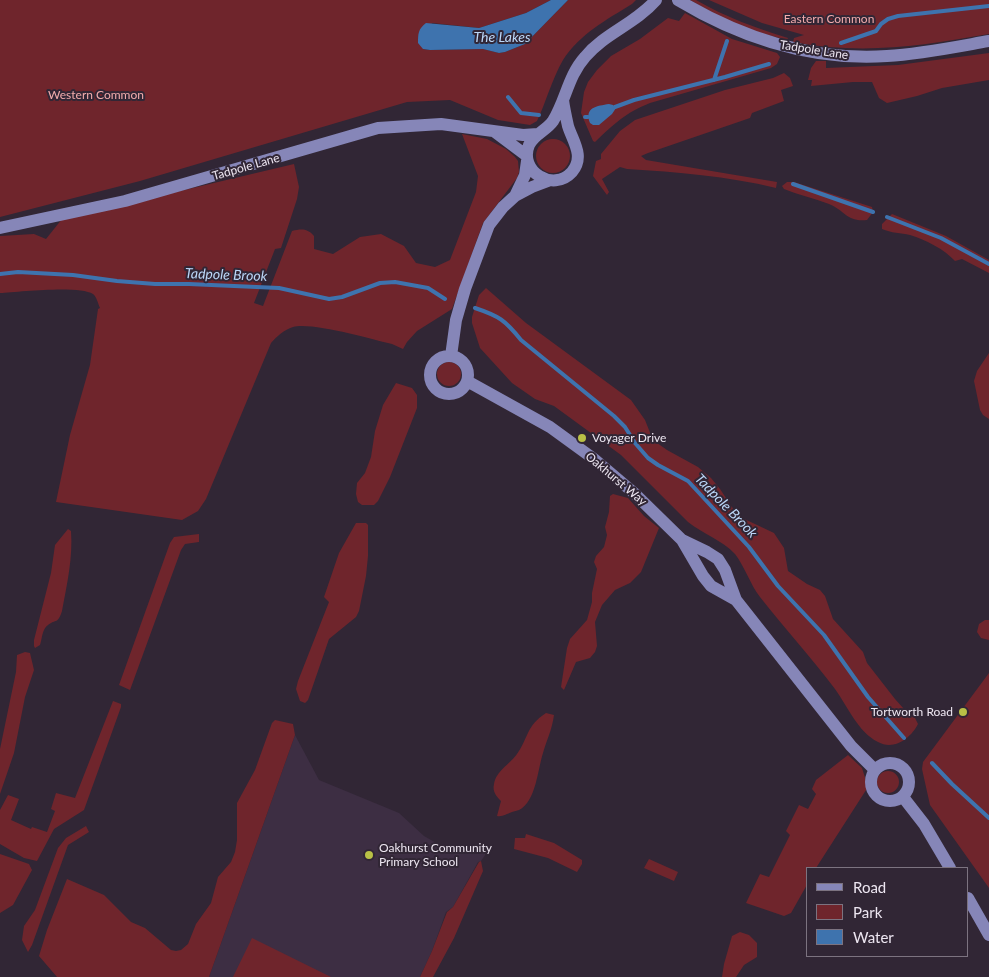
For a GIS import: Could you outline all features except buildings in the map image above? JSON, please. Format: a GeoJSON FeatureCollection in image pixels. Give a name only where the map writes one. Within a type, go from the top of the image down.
{"type":"FeatureCollection","features":[{"type":"Feature","properties":{"kind":"street"},"geometry":{"type":"LineString","coordinates":[[450,356],[459,308],[482,241],[493,219],[515,196],[525,175],[528,147],[532,140],[552,122],[563,100],[572,75],[584,58],[602,40],[643,14],[656,0]]}},
{"type":"Feature","properties":{"kind":"street","name":"Tadpole Lane"},"geometry":{"type":"LineString","coordinates":[[678,0],[724,26],[752,37],[789,47],[833,55],[886,56],[989,41]]}},
{"type":"Feature","properties":{"kind":"street"},"geometry":{"type":"LineString","coordinates":[[515,196],[548,181],[561,179],[569,175],[574,168],[578,155],[563,100]]}},
{"type":"Feature","properties":{"kind":"street","name":"Tadpole Lane"},"geometry":{"type":"LineString","coordinates":[[0,228],[125,201],[378,128],[427,124],[493,130],[523,135],[557,130],[570,136],[574,142]]}},
{"type":"Feature","properties":{"kind":"street"},"geometry":{"type":"LineString","coordinates":[[493,130],[527,158],[535,174],[548,181]]}},
{"type":"Feature","properties":{"kind":"street"},"geometry":{"type":"LineString","coordinates":[[456,357],[465,364],[467,381],[459,390],[448,394],[442,392],[432,384],[431,367],[439,358],[456,357]]}},
{"type":"Feature","properties":{"kind":"street","name":"Oakhurst Way"},"geometry":{"type":"LineString","coordinates":[[467,381],[536,418],[580,448],[634,493],[682,540],[711,586],[736,600]]}},
{"type":"Feature","properties":{"kind":"street","name":"Oakhurst Way"},"geometry":{"type":"LineString","coordinates":[[682,540],[718,559],[725,570],[736,600],[851,746],[875,770]]}},
{"type":"Feature","properties":{"kind":"street"},"geometry":{"type":"LineString","coordinates":[[886,763],[898,764],[904,768],[907,773],[909,786],[903,797],[891,802],[878,798],[871,788],[870,782],[875,770],[886,763]]}},
{"type":"Feature","properties":{"kind":"street"},"geometry":{"type":"LineString","coordinates":[[903,797],[924,824],[949,867]]}},
{"type":"Feature","properties":{"kind":"street"},"geometry":{"type":"LineString","coordinates":[[969,900],[989,935]]}},
{"type":"Feature","properties":{"kind":"shaded area","name":"Oakhurst Community Primary School"},"geometry":{"type":"Polygon","coordinates":[[[295,735],[319,780],[399,813],[424,836],[438,844],[455,849],[492,845],[481,861],[478,862],[453,907],[446,912],[420,977],[209,977],[295,735]]]}},
{"type":"Feature","properties":{"kind":"green space","name":"Western Common"},"geometry":{"type":"Polygon","coordinates":[[[0,0],[551,0],[526,13],[479,28],[432,23],[423,49],[483,49],[499,53],[525,44],[568,0],[636,0],[594,28],[570,51],[559,67],[537,121],[530,125],[498,120],[450,100],[407,102],[140,181],[0,217],[0,0]]]}},
{"type":"Feature","properties":{"kind":"green space"},"geometry":{"type":"Polygon","coordinates":[[[690,0],[696,0],[741,22],[788,38],[787,40],[757,32],[724,19],[690,0]]]}},
{"type":"Feature","properties":{"kind":"green space","name":"Eastern Common"},"geometry":{"type":"Polygon","coordinates":[[[709,0],[989,0],[989,34],[891,47],[843,48],[819,46],[793,42],[794,38],[804,35],[762,23],[709,0]]]}},
{"type":"Feature","properties":{"kind":"green space"},"geometry":{"type":"Polygon","coordinates":[[[685,13],[732,39],[777,53],[780,57],[777,64],[771,68],[650,103],[627,115],[614,124],[595,142],[593,141],[581,113],[584,92],[588,82],[611,56],[640,39],[668,18],[679,21],[685,13]]]}},
{"type":"Feature","properties":{"kind":"green space"},"geometry":{"type":"Polygon","coordinates":[[[989,53],[989,80],[942,88],[887,103],[879,98],[872,82],[811,86],[812,80],[808,80],[811,68],[816,61],[826,61],[826,68],[898,65],[989,53]]]}},
{"type":"Feature","properties":{"kind":"green space"},"geometry":{"type":"Polygon","coordinates":[[[784,73],[790,78],[793,86],[781,90],[784,101],[752,113],[750,118],[641,156],[646,160],[777,182],[776,188],[721,178],[620,167],[602,179],[609,192],[607,195],[593,176],[596,161],[601,159],[601,154],[620,131],[635,120],[725,90],[773,78],[784,73]]]}},
{"type":"Feature","properties":{"kind":"green space"},"geometry":{"type":"Polygon","coordinates":[[[462,134],[487,139],[506,149],[518,161],[519,172],[517,178],[483,223],[452,309],[417,331],[403,349],[392,344],[313,327],[293,327],[281,334],[271,343],[206,499],[198,511],[182,520],[56,502],[70,435],[90,365],[98,309],[100,308],[94,295],[86,291],[62,289],[0,293],[0,236],[34,234],[46,239],[62,219],[294,164],[299,187],[297,199],[281,248],[275,249],[254,303],[263,306],[292,231],[306,230],[314,236],[314,249],[333,254],[360,237],[381,234],[404,246],[416,263],[435,267],[450,260],[476,192],[478,176],[462,134]]]}},
{"type":"Feature","properties":{"kind":"green space"},"geometry":{"type":"Polygon","coordinates":[[[553,139],[565,144],[570,156],[565,168],[553,173],[541,168],[536,156],[541,144],[553,139]]]}},
{"type":"Feature","properties":{"kind":"green space"},"geometry":{"type":"Polygon","coordinates":[[[787,182],[794,182],[872,207],[873,212],[867,220],[850,218],[829,204],[784,189],[782,186],[787,182]]]}},
{"type":"Feature","properties":{"kind":"green space"},"geometry":{"type":"Polygon","coordinates":[[[892,214],[946,236],[989,260],[989,273],[962,259],[955,261],[934,245],[922,239],[882,229],[882,224],[892,214]]]}},
{"type":"Feature","properties":{"kind":"green space"},"geometry":{"type":"Polygon","coordinates":[[[486,288],[526,323],[631,400],[645,420],[653,440],[698,467],[711,478],[738,516],[774,533],[784,548],[788,571],[820,590],[825,596],[833,619],[863,652],[867,663],[895,699],[904,709],[913,714],[918,724],[911,734],[901,742],[890,745],[871,738],[859,726],[826,677],[760,597],[735,554],[688,522],[621,455],[554,406],[535,399],[512,383],[480,348],[472,323],[479,295],[486,288]]]}},
{"type":"Feature","properties":{"kind":"green space"},"geometry":{"type":"Polygon","coordinates":[[[989,353],[989,419],[980,410],[974,381],[977,371],[989,353]]]}},
{"type":"Feature","properties":{"kind":"green space"},"geometry":{"type":"Polygon","coordinates":[[[449,362],[454,363],[460,369],[460,379],[454,385],[449,386],[444,385],[438,379],[437,374],[438,369],[444,363],[449,362]]]}},
{"type":"Feature","properties":{"kind":"green space"},"geometry":{"type":"Polygon","coordinates":[[[396,383],[412,388],[417,395],[417,408],[390,477],[378,501],[374,505],[362,505],[358,502],[356,494],[357,483],[365,473],[371,457],[375,431],[383,405],[396,383]]]}},
{"type":"Feature","properties":{"kind":"green space"},"geometry":{"type":"Polygon","coordinates":[[[613,494],[628,498],[644,516],[659,528],[641,572],[630,583],[615,590],[602,605],[595,622],[597,646],[595,652],[590,658],[576,662],[564,690],[561,687],[567,648],[570,639],[587,620],[597,569],[594,562],[596,556],[604,547],[607,535],[605,527],[609,512],[610,496],[613,494]]]}},
{"type":"Feature","properties":{"kind":"green space"},"geometry":{"type":"Polygon","coordinates":[[[356,523],[366,523],[368,525],[366,576],[359,611],[356,617],[329,639],[308,700],[305,703],[300,701],[296,689],[298,681],[329,602],[324,597],[339,553],[356,523]]]}},
{"type":"Feature","properties":{"kind":"green space"},"geometry":{"type":"Polygon","coordinates":[[[68,529],[71,531],[71,551],[61,615],[58,620],[46,627],[40,645],[35,648],[34,640],[51,573],[55,545],[68,529]]]}},
{"type":"Feature","properties":{"kind":"green space"},"geometry":{"type":"Polygon","coordinates":[[[199,534],[199,542],[185,544],[181,550],[130,690],[119,685],[170,543],[174,537],[199,534]]]}},
{"type":"Feature","properties":{"kind":"green space"},"geometry":{"type":"Polygon","coordinates":[[[989,620],[989,640],[981,638],[977,632],[979,624],[989,620]]]}},
{"type":"Feature","properties":{"kind":"green space"},"geometry":{"type":"Polygon","coordinates":[[[25,652],[30,653],[34,670],[25,697],[14,753],[0,794],[0,749],[16,672],[17,655],[25,652]]]}},
{"type":"Feature","properties":{"kind":"green space"},"geometry":{"type":"Polygon","coordinates":[[[989,673],[989,888],[930,805],[922,769],[923,762],[989,673]]]}},
{"type":"Feature","properties":{"kind":"green space"},"geometry":{"type":"Polygon","coordinates":[[[113,701],[121,704],[121,707],[84,810],[54,829],[37,861],[24,858],[0,844],[0,810],[8,795],[19,799],[11,820],[31,829],[32,827],[47,832],[55,811],[51,809],[56,793],[75,798],[113,701]]]}},
{"type":"Feature","properties":{"kind":"green space"},"geometry":{"type":"Polygon","coordinates":[[[546,713],[554,715],[533,792],[525,806],[519,810],[503,816],[497,816],[501,801],[494,792],[495,779],[517,754],[535,722],[546,713]]]}},
{"type":"Feature","properties":{"kind":"green space"},"geometry":{"type":"Polygon","coordinates":[[[275,720],[293,724],[295,735],[209,977],[57,977],[39,956],[67,879],[104,895],[131,922],[145,928],[171,950],[181,950],[188,944],[196,924],[211,903],[218,877],[231,862],[235,852],[237,840],[237,803],[255,770],[272,723],[275,720]]]}},
{"type":"Feature","properties":{"kind":"green space"},"geometry":{"type":"Polygon","coordinates":[[[848,755],[862,768],[868,787],[817,867],[806,867],[806,887],[791,913],[784,916],[746,903],[760,874],[769,877],[790,835],[786,831],[799,805],[808,809],[816,794],[812,789],[816,780],[848,755]]]}},
{"type":"Feature","properties":{"kind":"green space"},"geometry":{"type":"Polygon","coordinates":[[[888,771],[896,774],[899,782],[896,790],[888,793],[880,790],[877,782],[880,774],[888,771]]]}},
{"type":"Feature","properties":{"kind":"green space"},"geometry":{"type":"Polygon","coordinates":[[[86,826],[89,832],[68,845],[28,952],[22,940],[24,926],[35,910],[58,848],[66,838],[86,826]]]}},
{"type":"Feature","properties":{"kind":"green space"},"geometry":{"type":"Polygon","coordinates":[[[526,834],[554,843],[582,860],[582,864],[577,872],[548,858],[514,849],[515,838],[525,838],[526,834]]]}},
{"type":"Feature","properties":{"kind":"green space"},"geometry":{"type":"Polygon","coordinates":[[[0,854],[29,864],[32,870],[13,905],[0,913],[0,854]]]}},
{"type":"Feature","properties":{"kind":"green space"},"geometry":{"type":"Polygon","coordinates":[[[649,859],[678,872],[674,881],[644,868],[649,859]]]}},
{"type":"Feature","properties":{"kind":"green space"},"geometry":{"type":"Polygon","coordinates":[[[481,861],[483,871],[454,938],[433,977],[420,977],[447,912],[453,907],[481,861]]]}},
{"type":"Feature","properties":{"kind":"green space"},"geometry":{"type":"Polygon","coordinates":[[[740,932],[749,935],[757,943],[757,957],[744,965],[736,977],[722,977],[732,936],[740,932]]]}},
{"type":"Feature","properties":{"kind":"green space"},"geometry":{"type":"Polygon","coordinates":[[[252,938],[331,977],[233,977],[252,938]]]}},
{"type":"Feature","properties":{"kind":"water","name":"The Lakes"},"geometry":{"type":"Polygon","coordinates":[[[551,0],[568,0],[525,44],[505,52],[499,53],[483,49],[430,50],[423,49],[418,43],[421,27],[426,23],[479,28],[526,13],[551,0]]]}},
{"type":"Feature","properties":{"kind":"water"},"geometry":{"type":"Polygon","coordinates":[[[609,104],[616,108],[612,114],[599,125],[590,123],[590,110],[609,104]]]}},
{"type":"Feature","properties":{"kind":"waterway"},"geometry":{"type":"LineString","coordinates":[[841,43],[876,31],[888,19],[898,16],[989,6]]}},
{"type":"Feature","properties":{"kind":"waterway"},"geometry":{"type":"LineString","coordinates":[[714,80],[727,41]]}},
{"type":"Feature","properties":{"kind":"waterway"},"geometry":{"type":"LineString","coordinates":[[615,107],[634,100],[769,64]]}},
{"type":"Feature","properties":{"kind":"waterway"},"geometry":{"type":"LineString","coordinates":[[508,97],[521,113],[539,115]]}},
{"type":"Feature","properties":{"kind":"waterway"},"geometry":{"type":"LineString","coordinates":[[793,184],[873,212]]}},
{"type":"Feature","properties":{"kind":"waterway"},"geometry":{"type":"LineString","coordinates":[[887,217],[941,238],[989,264]]}},
{"type":"Feature","properties":{"kind":"waterway","name":"Tadpole Brook"},"geometry":{"type":"LineString","coordinates":[[0,274],[18,272],[73,275],[155,284],[279,288],[329,299],[342,297],[380,283],[395,282],[428,288],[445,299]]}},
{"type":"Feature","properties":{"kind":"waterway","name":"Tadpole Brook"},"geometry":{"type":"LineString","coordinates":[[475,308],[496,316],[506,323],[521,340],[614,416],[625,427],[635,443],[648,458],[688,481],[749,547],[778,586],[824,635],[868,697],[904,738]]}},
{"type":"Feature","properties":{"kind":"waterway","name":"Tadpole Brook"},"geometry":{"type":"LineString","coordinates":[[932,763],[989,818]]}},
{"type":"Feature","properties":{"kind":"place","name":"Voyager Drive"},"geometry":{"type":"Point","coordinates":[582,438]}},
{"type":"Feature","properties":{"kind":"place","name":"Tortworth Road"},"geometry":{"type":"Point","coordinates":[963,712]}},
{"type":"Feature","properties":{"kind":"place","name":"Oakhurst Community Primary School"},"geometry":{"type":"Point","coordinates":[369,855]}}]}
